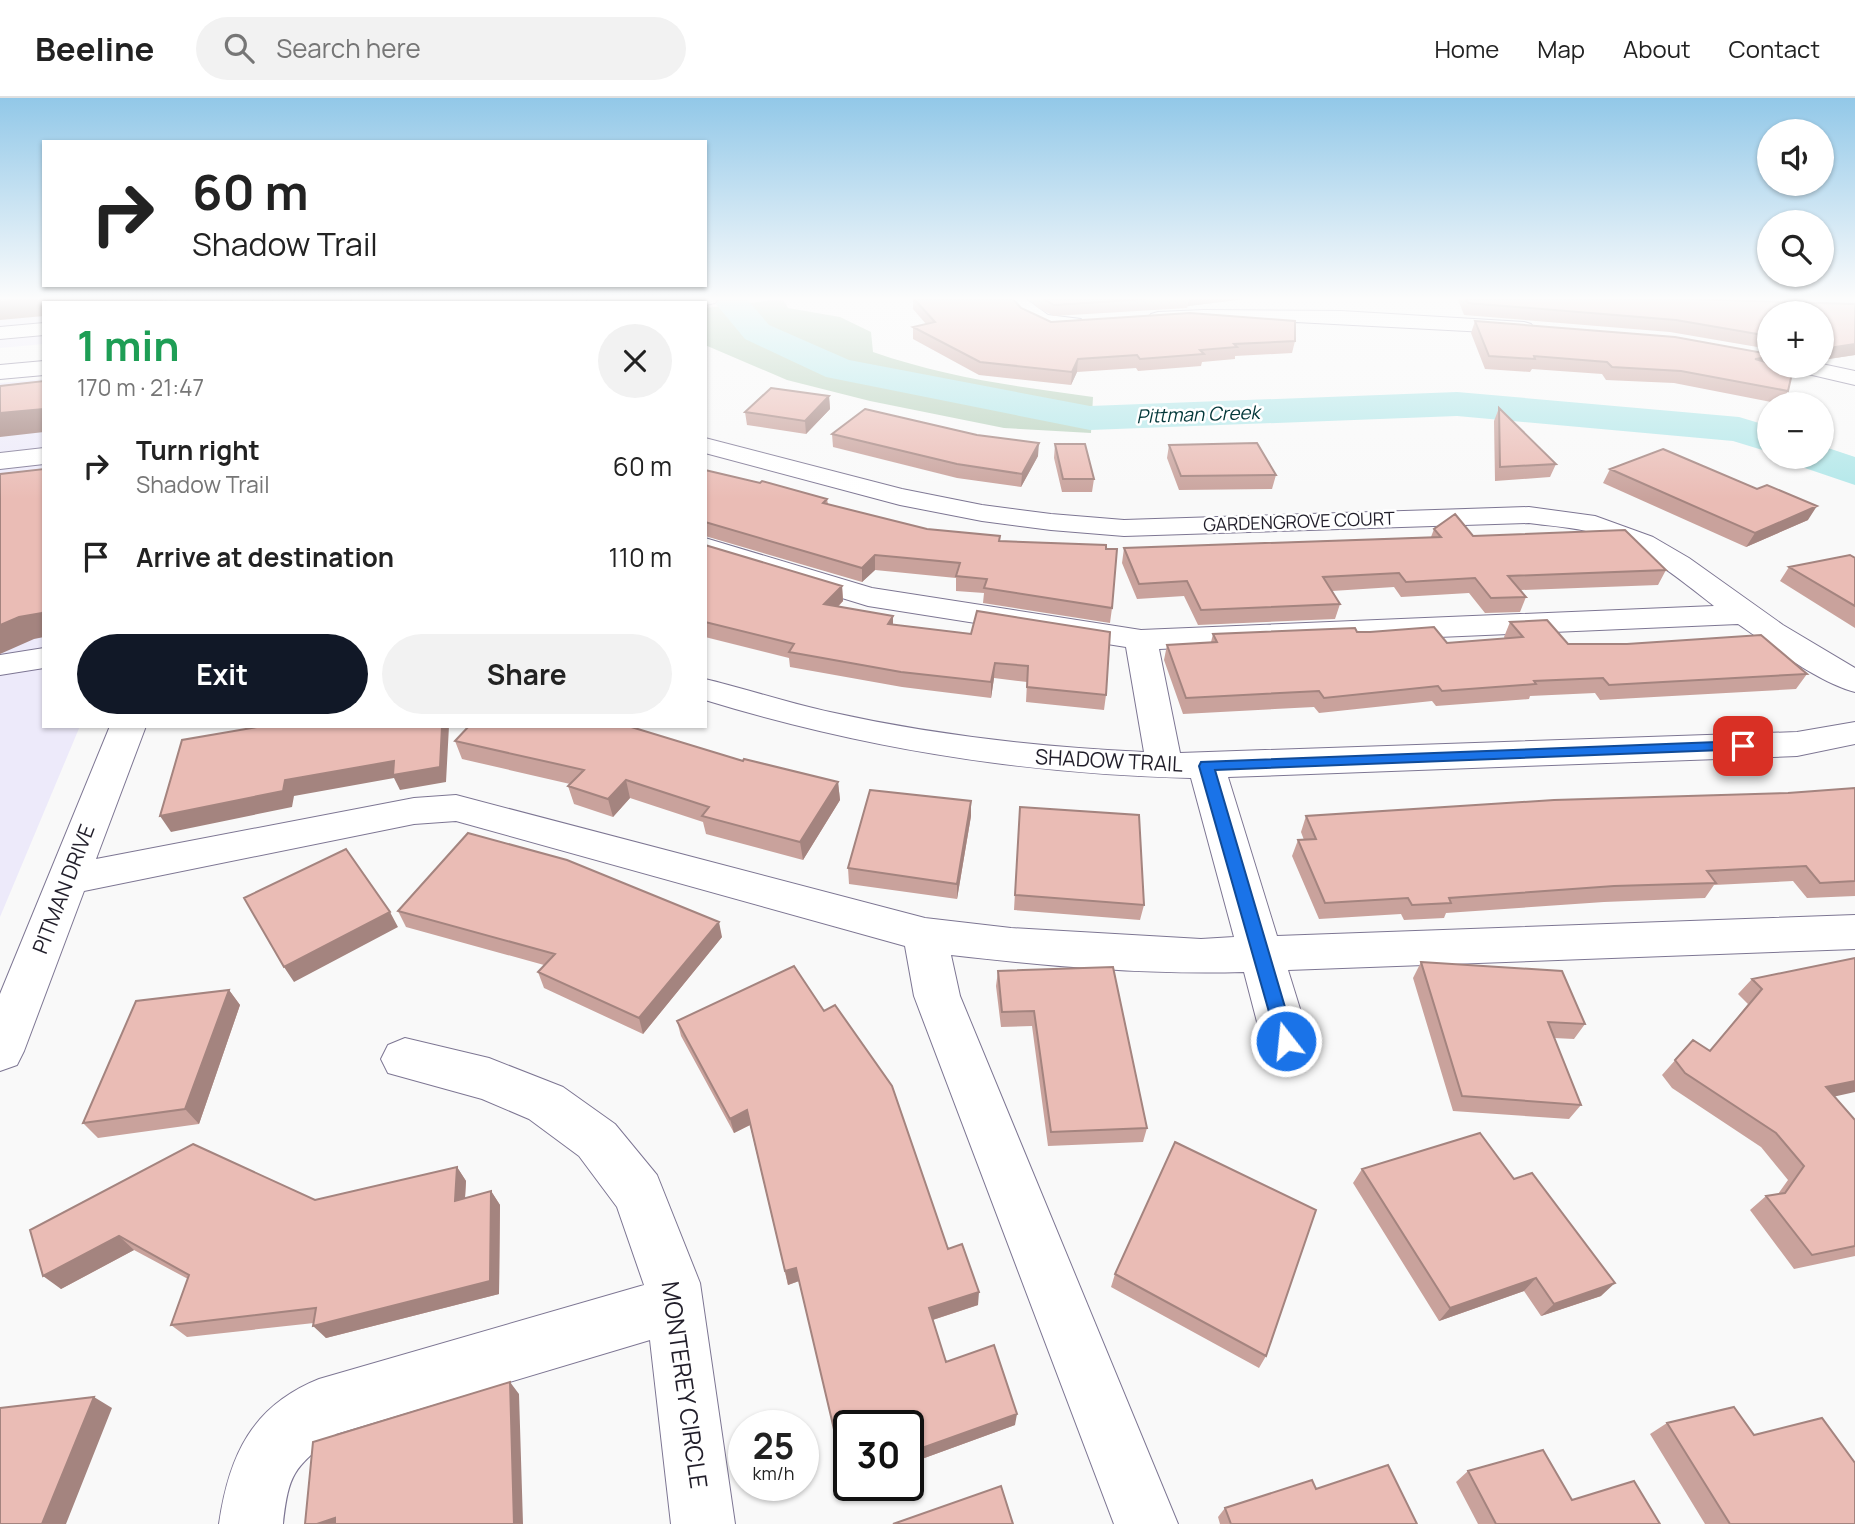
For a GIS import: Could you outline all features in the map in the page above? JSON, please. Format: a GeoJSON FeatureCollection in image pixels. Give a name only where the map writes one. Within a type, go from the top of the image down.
{"type":"FeatureCollection","features":[{"type":"Feature","properties":{"kind":"street"},"geometry":{"type":"LineString","coordinates":[[0,372],[42,368]]}},
{"type":"Feature","properties":{"kind":"street"},"geometry":{"type":"LineString","coordinates":[[1834,374],[1855,379]]}},
{"type":"Feature","properties":{"kind":"street"},"geometry":{"type":"LineString","coordinates":[[0,394],[42,389]]}},
{"type":"Feature","properties":{"kind":"street","name":"GARDENGROVE COURT"},"geometry":{"type":"LineString","coordinates":[[707,446],[900,497],[982,513],[1051,522],[1124,528],[1529,516],[1605,527],[1678,562],[1745,614],[1817,661],[1855,682]]}},
{"type":"Feature","properties":{"kind":"street"},"geometry":{"type":"LineString","coordinates":[[0,461],[42,456]]}},
{"type":"Feature","properties":{"kind":"street"},"geometry":{"type":"LineString","coordinates":[[707,548],[868,597],[1141,640],[1745,614]]}},
{"type":"Feature","properties":{"kind":"street"},"geometry":{"type":"LineString","coordinates":[[1141,640],[1164,765]]}},
{"type":"Feature","properties":{"kind":"street"},"geometry":{"type":"LineString","coordinates":[[4,671],[42,659]]}},
{"type":"Feature","properties":{"kind":"street","name":"SHADOW TRAIL"},"geometry":{"type":"LineString","coordinates":[[707,690],[766,709],[893,738],[1032,758],[1164,765],[1206,766],[1797,744],[1855,733]]}},
{"type":"Feature","properties":{"kind":"street","name":"PITMAN DRIVE"},"geometry":{"type":"LineString","coordinates":[[0,1051],[127,728]]}},
{"type":"Feature","properties":{"kind":"street"},"geometry":{"type":"LineString","coordinates":[[1206,766],[1286,1041]]}},
{"type":"Feature","properties":{"kind":"street"},"geometry":{"type":"LineString","coordinates":[[69,879],[414,811],[456,808],[925,935],[1011,945],[1201,956],[1855,932]]}},
{"type":"Feature","properties":{"kind":"street"},"geometry":{"type":"LineString","coordinates":[[925,935],[937,996],[1146,1524]]}},
{"type":"Feature","properties":{"kind":"street","name":"MONTEREY CIRCLE"},"geometry":{"type":"LineString","coordinates":[[405,1059],[489,1079],[546,1103],[597,1140],[638,1192],[672,1283],[703,1524]]}},
{"type":"Feature","properties":{"kind":"street"},"geometry":{"type":"LineString","coordinates":[[251,1524],[256,1485],[278,1442],[320,1409],[675,1304]]}},
{"type":"Feature","properties":{"kind":"shaded area"},"geometry":{"type":"Polygon","coordinates":[[[42,379],[42,728],[79,728],[0,917],[0,383],[42,379]]]}},
{"type":"Feature","properties":{"kind":"green space"},"geometry":{"type":"Polygon","coordinates":[[[753,366],[919,366],[982,380],[1093,397],[1091,433],[1004,428],[870,401],[787,380],[753,366]]]}},
{"type":"Feature","properties":{"kind":"building"},"geometry":{"type":"Polygon","coordinates":[[[1013,366],[1075,366],[1072,372],[1013,366]]]}},
{"type":"Feature","properties":{"kind":"building"},"geometry":{"type":"Polygon","coordinates":[[[1611,366],[1757,366],[1757,378],[1791,378],[1788,391],[1681,371],[1611,366]]]}},
{"type":"Feature","properties":{"kind":"building"},"geometry":{"type":"Polygon","coordinates":[[[42,381],[42,409],[0,413],[0,386],[42,381]]]}},
{"type":"Feature","properties":{"kind":"building"},"geometry":{"type":"Polygon","coordinates":[[[771,388],[829,396],[805,421],[745,412],[771,388]]]}},
{"type":"Feature","properties":{"kind":"building"},"geometry":{"type":"Polygon","coordinates":[[[1499,408],[1556,464],[1500,467],[1499,408]]]}},
{"type":"Feature","properties":{"kind":"building"},"geometry":{"type":"Polygon","coordinates":[[[865,409],[977,435],[1039,443],[1022,474],[957,464],[832,434],[865,409]]]}},
{"type":"Feature","properties":{"kind":"building"},"geometry":{"type":"Polygon","coordinates":[[[1257,443],[1276,475],[1181,476],[1169,445],[1257,443]]]}},
{"type":"Feature","properties":{"kind":"building"},"geometry":{"type":"Polygon","coordinates":[[[1055,444],[1085,444],[1094,479],[1063,479],[1055,444]]]}},
{"type":"Feature","properties":{"kind":"building"},"geometry":{"type":"Polygon","coordinates":[[[1663,449],[1757,489],[1767,485],[1817,506],[1755,533],[1610,469],[1663,449]]]}},
{"type":"Feature","properties":{"kind":"building"},"geometry":{"type":"Polygon","coordinates":[[[42,469],[42,613],[19,617],[0,625],[0,474],[42,469]]]}},
{"type":"Feature","properties":{"kind":"building"},"geometry":{"type":"Polygon","coordinates":[[[707,470],[760,483],[762,481],[827,499],[823,503],[927,529],[1000,536],[999,541],[1106,545],[1106,549],[1117,549],[1112,608],[984,588],[987,579],[956,576],[960,563],[875,555],[862,568],[707,523],[707,470]]]}},
{"type":"Feature","properties":{"kind":"building"},"geometry":{"type":"Polygon","coordinates":[[[1455,514],[1473,536],[1625,530],[1666,570],[1508,576],[1526,597],[1491,598],[1475,578],[1406,582],[1399,573],[1323,577],[1340,604],[1201,610],[1187,581],[1139,584],[1124,548],[1441,537],[1434,529],[1455,514]]]}},
{"type":"Feature","properties":{"kind":"building"},"geometry":{"type":"Polygon","coordinates":[[[707,546],[842,586],[824,604],[893,616],[888,624],[971,634],[977,611],[1110,632],[1106,695],[1027,687],[1028,666],[995,663],[991,682],[901,672],[789,652],[794,644],[707,622],[707,546]]]}},
{"type":"Feature","properties":{"kind":"building"},"geometry":{"type":"Polygon","coordinates":[[[1850,555],[1855,558],[1855,606],[1789,567],[1850,555]]]}},
{"type":"Feature","properties":{"kind":"building"},"geometry":{"type":"Polygon","coordinates":[[[1547,620],[1568,644],[1627,644],[1761,635],[1807,674],[1609,685],[1603,678],[1534,681],[1536,684],[1442,691],[1438,686],[1324,698],[1319,691],[1186,698],[1167,645],[1217,642],[1213,634],[1355,628],[1357,632],[1370,632],[1434,627],[1447,643],[1523,637],[1510,622],[1547,620]]]}},
{"type":"Feature","properties":{"kind":"building"},"geometry":{"type":"Polygon","coordinates":[[[251,728],[442,728],[440,767],[393,775],[394,761],[285,780],[283,791],[160,816],[182,740],[251,728]]]}},
{"type":"Feature","properties":{"kind":"building"},"geometry":{"type":"Polygon","coordinates":[[[467,728],[635,728],[743,761],[744,759],[838,782],[800,842],[702,816],[709,807],[626,780],[608,799],[568,786],[584,770],[455,741],[467,728]]]}},
{"type":"Feature","properties":{"kind":"building"},"geometry":{"type":"Polygon","coordinates":[[[1855,788],[1855,881],[1820,883],[1806,866],[1707,871],[1716,883],[1614,886],[1449,898],[1451,903],[1412,905],[1408,898],[1325,903],[1298,840],[1316,839],[1306,816],[1554,800],[1788,793],[1855,788]]]}},
{"type":"Feature","properties":{"kind":"building"},"geometry":{"type":"Polygon","coordinates":[[[870,790],[971,801],[957,884],[848,868],[870,790]]]}},
{"type":"Feature","properties":{"kind":"building"},"geometry":{"type":"Polygon","coordinates":[[[1020,807],[1139,815],[1144,905],[1015,895],[1020,807]]]}},
{"type":"Feature","properties":{"kind":"building"},"geometry":{"type":"Polygon","coordinates":[[[468,833],[567,860],[719,922],[639,1018],[538,972],[555,954],[398,911],[468,833]]]}},
{"type":"Feature","properties":{"kind":"building"},"geometry":{"type":"Polygon","coordinates":[[[346,849],[390,912],[284,967],[244,898],[346,849]]]}},
{"type":"Feature","properties":{"kind":"building"},"geometry":{"type":"Polygon","coordinates":[[[1855,958],[1855,1081],[1826,1087],[1855,1120],[1855,1246],[1812,1255],[1766,1196],[1785,1193],[1804,1166],[1776,1133],[1685,1073],[1675,1060],[1693,1040],[1710,1051],[1762,989],[1752,979],[1855,958]]]}},
{"type":"Feature","properties":{"kind":"building"},"geometry":{"type":"Polygon","coordinates":[[[1421,962],[1562,971],[1585,1024],[1548,1022],[1581,1105],[1462,1096],[1421,962]]]}},
{"type":"Feature","properties":{"kind":"building"},"geometry":{"type":"Polygon","coordinates":[[[794,966],[824,1011],[835,1005],[892,1086],[948,1249],[962,1244],[979,1292],[929,1308],[946,1362],[994,1345],[1017,1414],[924,1447],[924,1410],[833,1410],[833,1425],[796,1268],[785,1271],[747,1110],[730,1119],[677,1021],[794,966]]]}},
{"type":"Feature","properties":{"kind":"building"},"geometry":{"type":"Polygon","coordinates":[[[1113,967],[1147,1128],[1051,1132],[1034,1011],[1002,1012],[998,971],[1113,967]]]}},
{"type":"Feature","properties":{"kind":"building"},"geometry":{"type":"Polygon","coordinates":[[[229,990],[185,1109],[83,1123],[136,1001],[229,990]]]}},
{"type":"Feature","properties":{"kind":"building"},"geometry":{"type":"Polygon","coordinates":[[[1480,1133],[1514,1179],[1532,1173],[1615,1283],[1554,1304],[1536,1278],[1450,1308],[1362,1169],[1480,1133]]]}},
{"type":"Feature","properties":{"kind":"building"},"geometry":{"type":"Polygon","coordinates":[[[1175,1142],[1316,1210],[1266,1356],[1115,1274],[1175,1142]]]}},
{"type":"Feature","properties":{"kind":"building"},"geometry":{"type":"Polygon","coordinates":[[[193,1144],[315,1200],[457,1167],[455,1201],[491,1191],[490,1281],[313,1326],[316,1308],[171,1325],[189,1275],[119,1236],[43,1276],[30,1230],[193,1144]]]}},
{"type":"Feature","properties":{"kind":"building"},"geometry":{"type":"Polygon","coordinates":[[[510,1382],[514,1524],[335,1524],[335,1518],[317,1524],[305,1524],[313,1442],[510,1382]]]}},
{"type":"Feature","properties":{"kind":"building"},"geometry":{"type":"Polygon","coordinates":[[[94,1397],[42,1524],[0,1524],[0,1408],[94,1397]]]}},
{"type":"Feature","properties":{"kind":"building"},"geometry":{"type":"Polygon","coordinates":[[[1734,1407],[1754,1435],[1822,1418],[1855,1463],[1855,1524],[1730,1524],[1667,1423],[1734,1407]]]}},
{"type":"Feature","properties":{"kind":"building"},"geometry":{"type":"Polygon","coordinates":[[[1543,1450],[1572,1500],[1634,1481],[1660,1524],[1496,1524],[1468,1471],[1543,1450]]]}},
{"type":"Feature","properties":{"kind":"building"},"geometry":{"type":"Polygon","coordinates":[[[1388,1465],[1417,1524],[1231,1524],[1225,1508],[1312,1480],[1316,1489],[1388,1465]]]}},
{"type":"Feature","properties":{"kind":"building"},"geometry":{"type":"Polygon","coordinates":[[[1001,1486],[1013,1524],[893,1524],[1001,1486]]]}},
{"type":"Feature","properties":{"kind":"waterway","name":"Pittman Creek"},"geometry":{"type":"LineString","coordinates":[[831,366],[1090,418],[1457,404],[1739,429],[1757,436]]}},
{"type":"Feature","properties":{"kind":"waterway","name":"Pittman Creek"},"geometry":{"type":"LineString","coordinates":[[1834,464],[1855,472]]}},
{"type":"Feature","properties":{"kind":"route"},"geometry":{"type":"LineString","coordinates":[[1286,1041],[1206,766],[1743,746]]}}]}
